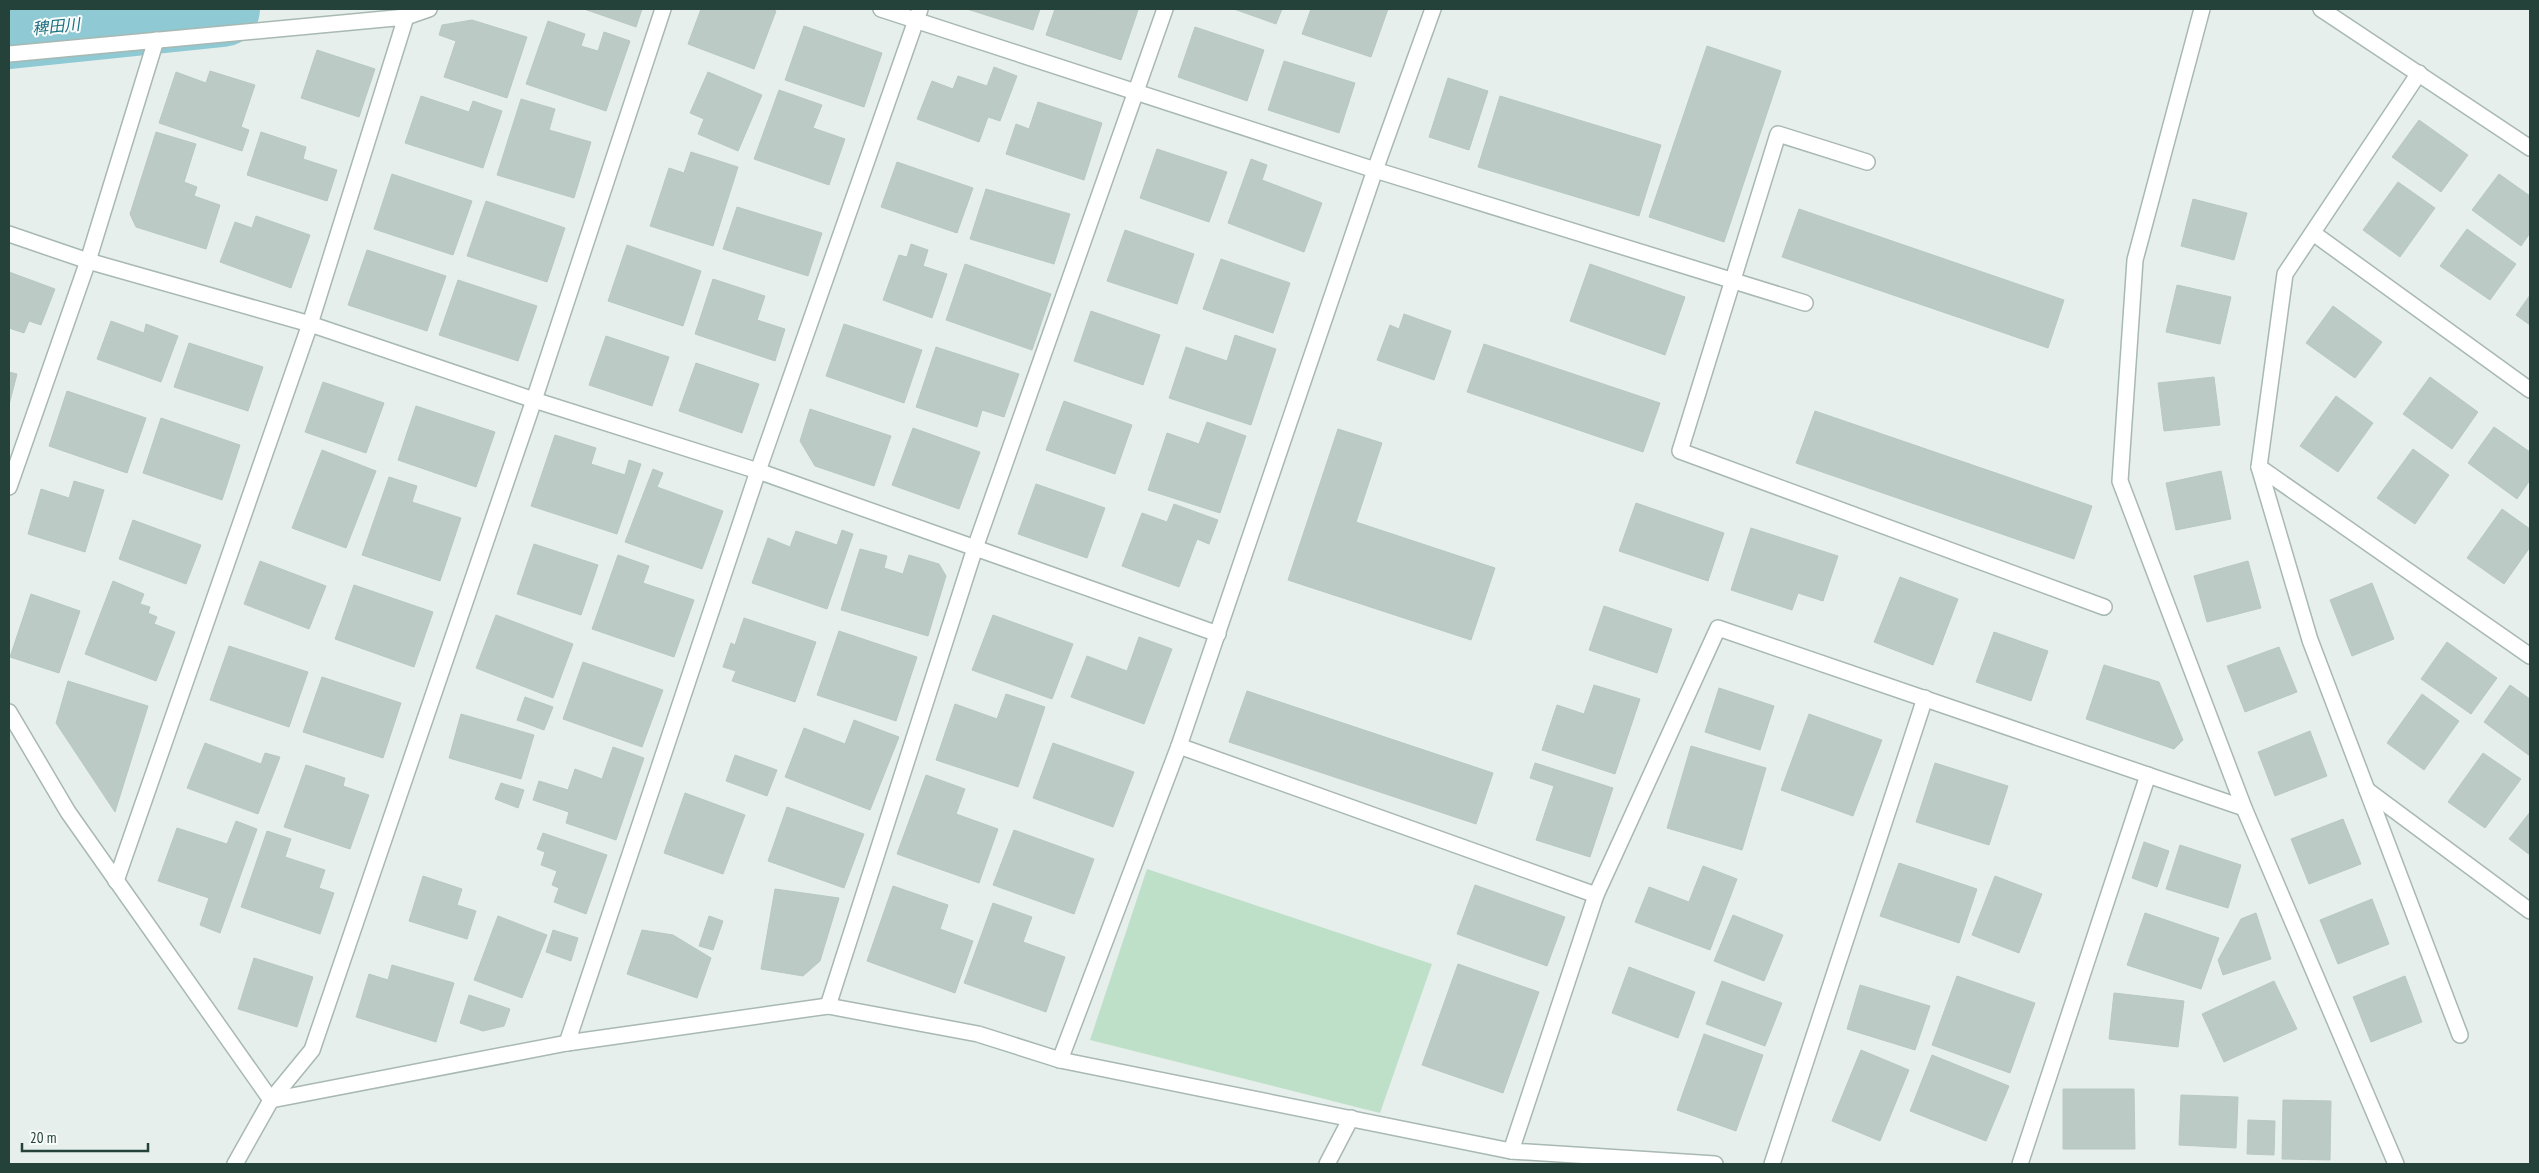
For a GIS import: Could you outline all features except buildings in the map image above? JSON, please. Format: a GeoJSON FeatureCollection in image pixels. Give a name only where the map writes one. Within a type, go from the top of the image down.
{"type":"FeatureCollection","features":[{"type":"Feature","properties":{"kind":"street"},"geometry":{"type":"LineString","coordinates":[[9,54],[406,17],[429,9]]}},
{"type":"Feature","properties":{"kind":"street"},"geometry":{"type":"LineString","coordinates":[[235,1164],[271,1100],[312,1050],[534,400],[663,9]]}},
{"type":"Feature","properties":{"kind":"street"},"geometry":{"type":"LineString","coordinates":[[881,9],[918,15],[1137,92],[1375,170],[1805,303]]}},
{"type":"Feature","properties":{"kind":"street"},"geometry":{"type":"LineString","coordinates":[[828,1006],[974,548],[1166,9]]}},
{"type":"Feature","properties":{"kind":"street"},"geometry":{"type":"LineString","coordinates":[[1060,1060],[1179,746],[1375,170],[1433,9]]}},
{"type":"Feature","properties":{"kind":"street"},"geometry":{"type":"LineString","coordinates":[[2202,9],[2135,260],[2120,481],[2244,808],[2396,1164]]}},
{"type":"Feature","properties":{"kind":"street"},"geometry":{"type":"LineString","coordinates":[[2321,9],[2530,148]]}},
{"type":"Feature","properties":{"kind":"street"},"geometry":{"type":"LineString","coordinates":[[567,1043],[758,471],[918,15]]}},
{"type":"Feature","properties":{"kind":"street"},"geometry":{"type":"LineString","coordinates":[[116,881],[310,324],[406,17]]}},
{"type":"Feature","properties":{"kind":"street"},"geometry":{"type":"LineString","coordinates":[[9,487],[88,261],[156,40]]}},
{"type":"Feature","properties":{"kind":"street"},"geometry":{"type":"LineString","coordinates":[[2419,73],[2285,274],[2259,467],[2310,640],[2460,1035]]}},
{"type":"Feature","properties":{"kind":"street"},"geometry":{"type":"LineString","coordinates":[[1867,162],[1778,134],[1680,451],[2104,607]]}},
{"type":"Feature","properties":{"kind":"street"},"geometry":{"type":"LineString","coordinates":[[2313,233],[2530,390]]}},
{"type":"Feature","properties":{"kind":"street"},"geometry":{"type":"LineString","coordinates":[[9,234],[88,261],[310,324],[534,400],[758,471],[1218,634]]}},
{"type":"Feature","properties":{"kind":"street"},"geometry":{"type":"LineString","coordinates":[[2259,467],[2530,656]]}},
{"type":"Feature","properties":{"kind":"street"},"geometry":{"type":"LineString","coordinates":[[1511,1150],[1596,896],[1718,628],[2244,808]]}},
{"type":"Feature","properties":{"kind":"street"},"geometry":{"type":"LineString","coordinates":[[1772,1164],[1924,698]]}},
{"type":"Feature","properties":{"kind":"street"},"geometry":{"type":"LineString","coordinates":[[9,712],[68,812],[271,1100]]}},
{"type":"Feature","properties":{"kind":"street"},"geometry":{"type":"LineString","coordinates":[[1179,746],[1596,896]]}},
{"type":"Feature","properties":{"kind":"street"},"geometry":{"type":"LineString","coordinates":[[2020,1164],[2148,775]]}},
{"type":"Feature","properties":{"kind":"street"},"geometry":{"type":"LineString","coordinates":[[2367,790],[2530,911]]}},
{"type":"Feature","properties":{"kind":"street"},"geometry":{"type":"LineString","coordinates":[[271,1100],[567,1043],[828,1006],[978,1034],[1060,1060],[1511,1150],[1714,1164]]}},
{"type":"Feature","properties":{"kind":"street"},"geometry":{"type":"LineString","coordinates":[[1327,1164],[1351,1118]]}},
{"type":"Feature","properties":{"kind":"green space"},"geometry":{"type":"Polygon","coordinates":[[[1147,869],[1432,964],[1380,1113],[1090,1040],[1147,869]]]}},
{"type":"Feature","properties":{"kind":"waterway","name":"稗田川"},"geometry":{"type":"LineString","coordinates":[[9,31],[222,9]]}}]}
